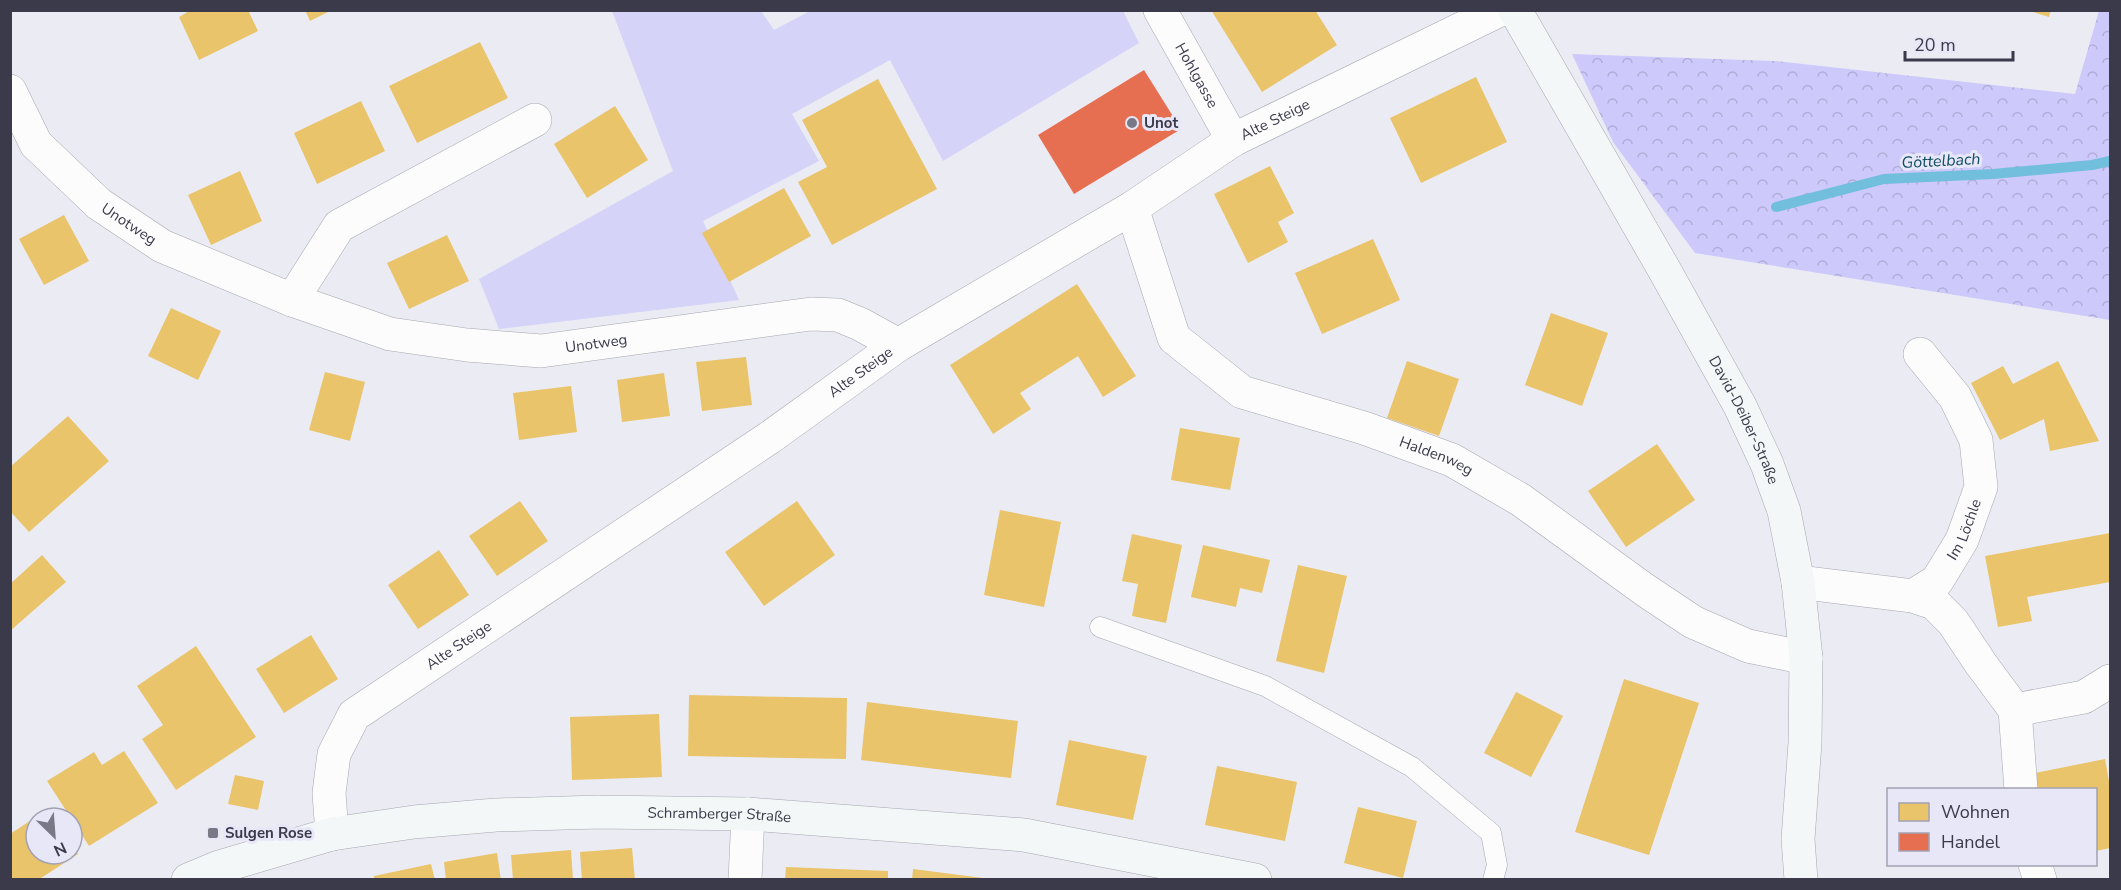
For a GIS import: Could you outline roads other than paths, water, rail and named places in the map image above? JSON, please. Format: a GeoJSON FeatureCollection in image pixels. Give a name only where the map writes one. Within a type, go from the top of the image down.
{"type":"FeatureCollection","features":[{"type":"Feature","properties":{"kind":"main road","name":"David-Deiber-Straße"},"geometry":{"type":"LineString","coordinates":[[1515,10],[1740,406],[1767,464],[1784,511],[1798,582],[1806,658],[1805,743],[1798,839],[1801,879]]}},
{"type":"Feature","properties":{"kind":"main road","name":"Schramberger Straße"},"geometry":{"type":"LineString","coordinates":[[188,879],[219,867],[332,834],[414,822],[496,815],[598,812],[748,813],[1024,835],[1255,879]]}},
{"type":"Feature","properties":{"kind":"street","name":"Hohlgasse"},"geometry":{"type":"LineString","coordinates":[[1160,10],[1233,140]]}},
{"type":"Feature","properties":{"kind":"street","name":"Alte Steige"},"geometry":{"type":"LineString","coordinates":[[332,834],[329,793],[334,754],[354,715],[769,438],[898,345],[1132,208],[1233,140],[1500,10]]}},
{"type":"Feature","properties":{"kind":"street","name":"Unotweg"},"geometry":{"type":"LineString","coordinates":[[10,91],[36,144],[99,204],[162,246],[292,300],[390,334],[468,345],[541,351],[811,314],[838,315],[898,345]]}},
{"type":"Feature","properties":{"kind":"street"},"geometry":{"type":"LineString","coordinates":[[292,300],[339,226],[535,120]]}},
{"type":"Feature","properties":{"kind":"street","name":"Haldenweg"},"geometry":{"type":"LineString","coordinates":[[1132,208],[1174,338],[1242,392],[1364,429],[1452,460],[1521,500],[1693,622],[1748,646],[1806,658]]}},
{"type":"Feature","properties":{"kind":"street","name":"Im Löchle"},"geometry":{"type":"LineString","coordinates":[[1913,596],[1937,581],[1962,540],[1981,487],[1977,440],[1955,397],[1920,354]]}},
{"type":"Feature","properties":{"kind":"street"},"geometry":{"type":"LineString","coordinates":[[1798,582],[1913,596],[1934,603],[1953,622],[2015,710],[2021,788]]}},
{"type":"Feature","properties":{"kind":"street"},"geometry":{"type":"LineString","coordinates":[[2015,710],[2084,696],[2110,681]]}},
{"type":"Feature","properties":{"kind":"street"},"geometry":{"type":"LineString","coordinates":[[745,879],[748,813]]}},
{"type":"Feature","properties":{"kind":"lane"},"geometry":{"type":"LineString","coordinates":[[1101,627],[1265,686],[1412,767],[1491,833],[1497,865],[1493,879]]}},
{"type":"Feature","properties":{"kind":"waterway","name":"Göttelbach"},"geometry":{"type":"LineString","coordinates":[[1776,207],[1884,179],[1993,174],[2092,165],[2110,161]]}},
{"type":"Feature","properties":{"kind":"place","name":"Unot"},"geometry":{"type":"Point","coordinates":[1132,123]}},
{"type":"Feature","properties":{"kind":"place","name":"Sulgen Rose"},"geometry":{"type":"Point","coordinates":[213,833]}}]}
